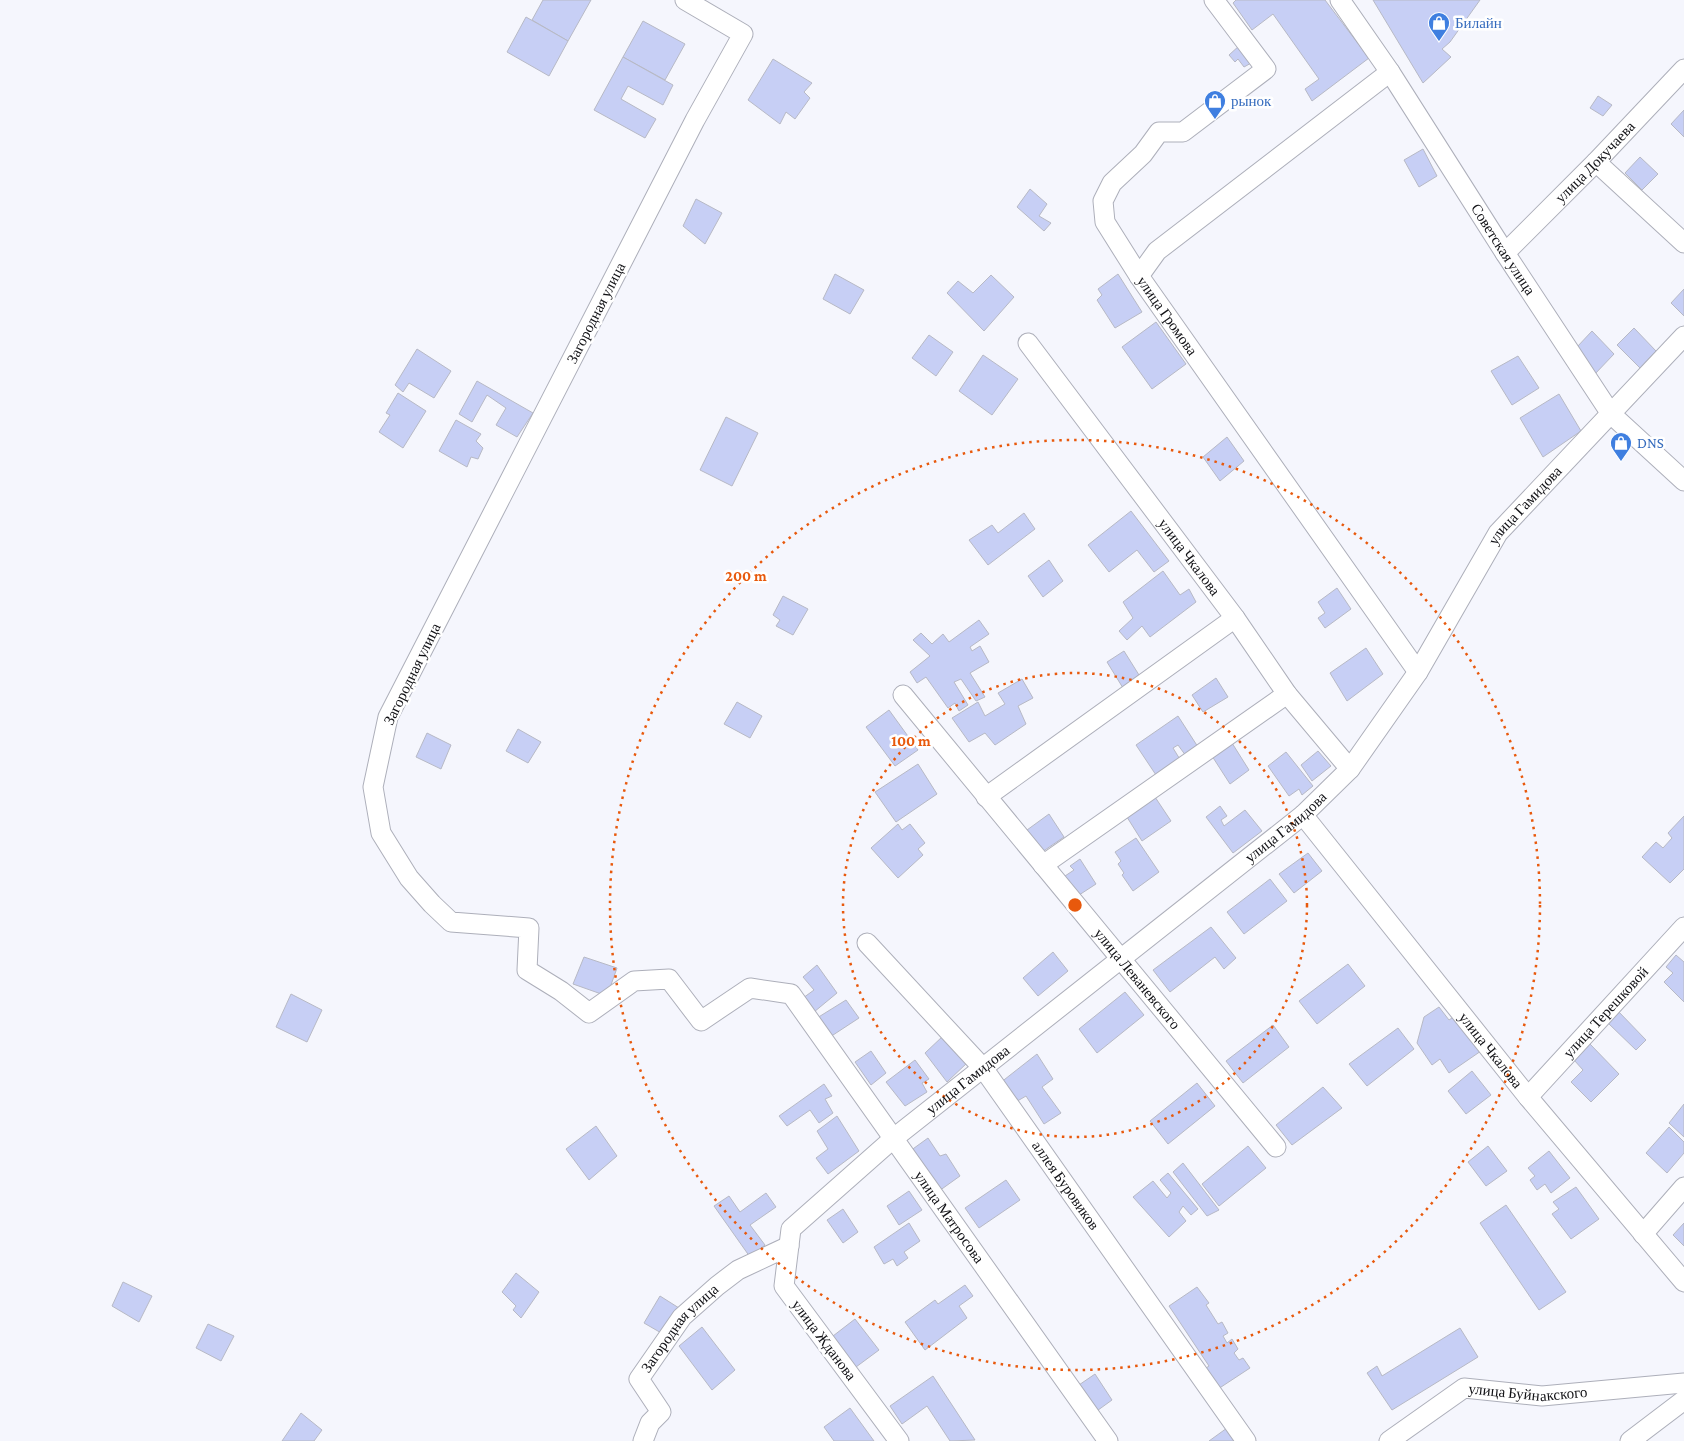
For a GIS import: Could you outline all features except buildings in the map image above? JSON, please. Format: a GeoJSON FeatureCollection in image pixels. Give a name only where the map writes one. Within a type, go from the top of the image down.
{"type":"FeatureCollection","features":[{"type":"Feature","properties":{"kind":"street","name":"Загородная улица"},"geometry":{"type":"LineString","coordinates":[[685,0],[743,34],[695,120],[388,717],[373,787],[381,833],[409,878],[432,904],[451,922],[529,928],[527,970],[562,991],[589,1013],[634,981],[668,979],[701,1020],[750,988],[791,994]]}},
{"type":"Feature","properties":{"kind":"street","name":"улица Громова"},"geometry":{"type":"LineString","coordinates":[[1214,0],[1266,69],[1183,132],[1159,132],[1143,154],[1112,183],[1103,202],[1105,222],[1139,276],[1418,672]]}},
{"type":"Feature","properties":{"kind":"street","name":"Советская улица"},"geometry":{"type":"LineString","coordinates":[[1340,0],[1390,72],[1505,253],[1611,414],[1684,481]]}},
{"type":"Feature","properties":{"kind":"street","name":"улица Докучаева"},"geometry":{"type":"LineString","coordinates":[[1505,253],[1596,162],[1684,69]]}},
{"type":"Feature","properties":{"kind":"street"},"geometry":{"type":"LineString","coordinates":[[1139,276],[1157,251],[1390,72]]}},
{"type":"Feature","properties":{"kind":"street"},"geometry":{"type":"LineString","coordinates":[[1596,162],[1684,244]]}},
{"type":"Feature","properties":{"kind":"street","name":"улица Гамидова"},"geometry":{"type":"LineString","coordinates":[[790,1238],[894,1138],[1303,815],[1350,769],[1418,672],[1498,533],[1684,336]]}},
{"type":"Feature","properties":{"kind":"street","name":"улица Чкалова"},"geometry":{"type":"LineString","coordinates":[[1028,343],[1234,618],[1286,694],[1350,769]]}},
{"type":"Feature","properties":{"kind":"street"},"geometry":{"type":"LineString","coordinates":[[986,797],[1234,618]]}},
{"type":"Feature","properties":{"kind":"street"},"geometry":{"type":"LineString","coordinates":[[1043,865],[1286,694]]}},
{"type":"Feature","properties":{"kind":"street","name":"улица Леваневского"},"geometry":{"type":"LineString","coordinates":[[903,695],[1276,1147]]}},
{"type":"Feature","properties":{"kind":"street","name":"улица Чкалова"},"geometry":{"type":"LineString","coordinates":[[1303,815],[1528,1097],[1684,1282]]}},
{"type":"Feature","properties":{"kind":"street","name":"улица Терешковой"},"geometry":{"type":"LineString","coordinates":[[1528,1097],[1684,927]]}},
{"type":"Feature","properties":{"kind":"street","name":"аллея Буровиков"},"geometry":{"type":"LineString","coordinates":[[867,942],[983,1068],[1246,1441]]}},
{"type":"Feature","properties":{"kind":"street","name":"улица Матросова"},"geometry":{"type":"LineString","coordinates":[[791,994],[1108,1441]]}},
{"type":"Feature","properties":{"kind":"street"},"geometry":{"type":"LineString","coordinates":[[1643,1234],[1684,1187]]}},
{"type":"Feature","properties":{"kind":"street","name":"Загородная улица"},"geometry":{"type":"LineString","coordinates":[[643,1441],[650,1423],[661,1412],[639,1379],[682,1317],[738,1270],[790,1238]]}},
{"type":"Feature","properties":{"kind":"street","name":"улица Жданова"},"geometry":{"type":"LineString","coordinates":[[790,1238],[784,1286],[899,1441]]}},
{"type":"Feature","properties":{"kind":"street","name":"улица Буйнакского"},"geometry":{"type":"LineString","coordinates":[[1389,1441],[1464,1388],[1542,1396],[1684,1383]]}},
{"type":"Feature","properties":{"kind":"street"},"geometry":{"type":"LineString","coordinates":[[1630,1441],[1684,1400]]}},
{"type":"Feature","properties":{"kind":"place","name":"Билайн"},"geometry":{"type":"Point","coordinates":[1439,42]}},
{"type":"Feature","properties":{"kind":"place","name":"рынок"},"geometry":{"type":"Point","coordinates":[1215,120]}},
{"type":"Feature","properties":{"kind":"place","name":"DNS"},"geometry":{"type":"Point","coordinates":[1621,462]}}]}
